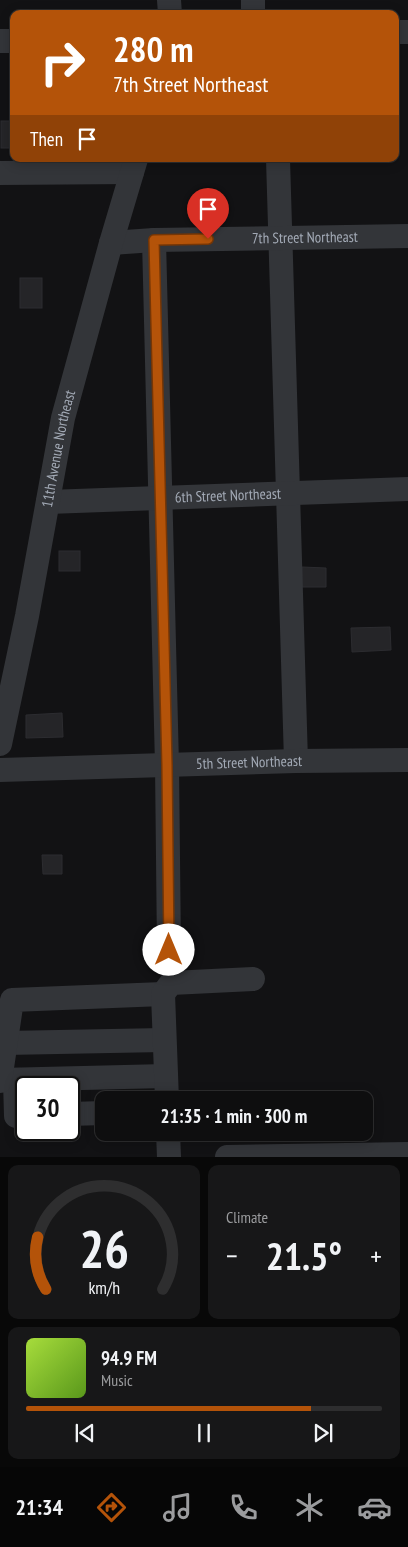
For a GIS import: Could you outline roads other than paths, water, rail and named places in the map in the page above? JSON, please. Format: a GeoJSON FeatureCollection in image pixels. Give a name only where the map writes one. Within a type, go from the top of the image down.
{"type":"FeatureCollection","features":[{"type":"Feature","properties":{"kind":"street"},"geometry":{"type":"LineString","coordinates":[[278,162],[296,761]]}},
{"type":"Feature","properties":{"kind":"street"},"geometry":{"type":"LineString","coordinates":[[0,173],[134,165]]}},
{"type":"Feature","properties":{"kind":"street","name":"11th Avenue Northeast"},"geometry":{"type":"LineString","coordinates":[[0,744],[27,616],[64,418],[111,242],[134,165]]}},
{"type":"Feature","properties":{"kind":"street","name":"7th Street Northeast"},"geometry":{"type":"LineString","coordinates":[[111,242],[408,236]]}},
{"type":"Feature","properties":{"kind":"street"},"geometry":{"type":"LineString","coordinates":[[154,240],[167,765],[169,950]]}},
{"type":"Feature","properties":{"kind":"street","name":"6th Street Northeast"},"geometry":{"type":"LineString","coordinates":[[48,502],[408,489]]}},
{"type":"Feature","properties":{"kind":"street","name":"5th Street Northeast"},"geometry":{"type":"LineString","coordinates":[[0,770],[296,761],[408,760]]}},
{"type":"Feature","properties":{"kind":"street"},"geometry":{"type":"LineString","coordinates":[[167,1091],[163,994],[171,983],[253,979]]}},
{"type":"Feature","properties":{"kind":"street"},"geometry":{"type":"LineString","coordinates":[[15,1113],[5,1080],[6,1043],[12,1000],[163,994]]}},
{"type":"Feature","properties":{"kind":"street"},"geometry":{"type":"LineString","coordinates":[[6,1043],[164,1040]]}},
{"type":"Feature","properties":{"kind":"street"},"geometry":{"type":"LineString","coordinates":[[5,1080],[166,1076]]}},
{"type":"Feature","properties":{"kind":"street"},"geometry":{"type":"LineString","coordinates":[[80,1114],[95,1113]]}},
{"type":"Feature","properties":{"kind":"street"},"geometry":{"type":"LineString","coordinates":[[168,1141],[169,1157]]}},
{"type":"Feature","properties":{"kind":"street"},"geometry":{"type":"LineString","coordinates":[[227,1157],[408,1154]]}}]}
